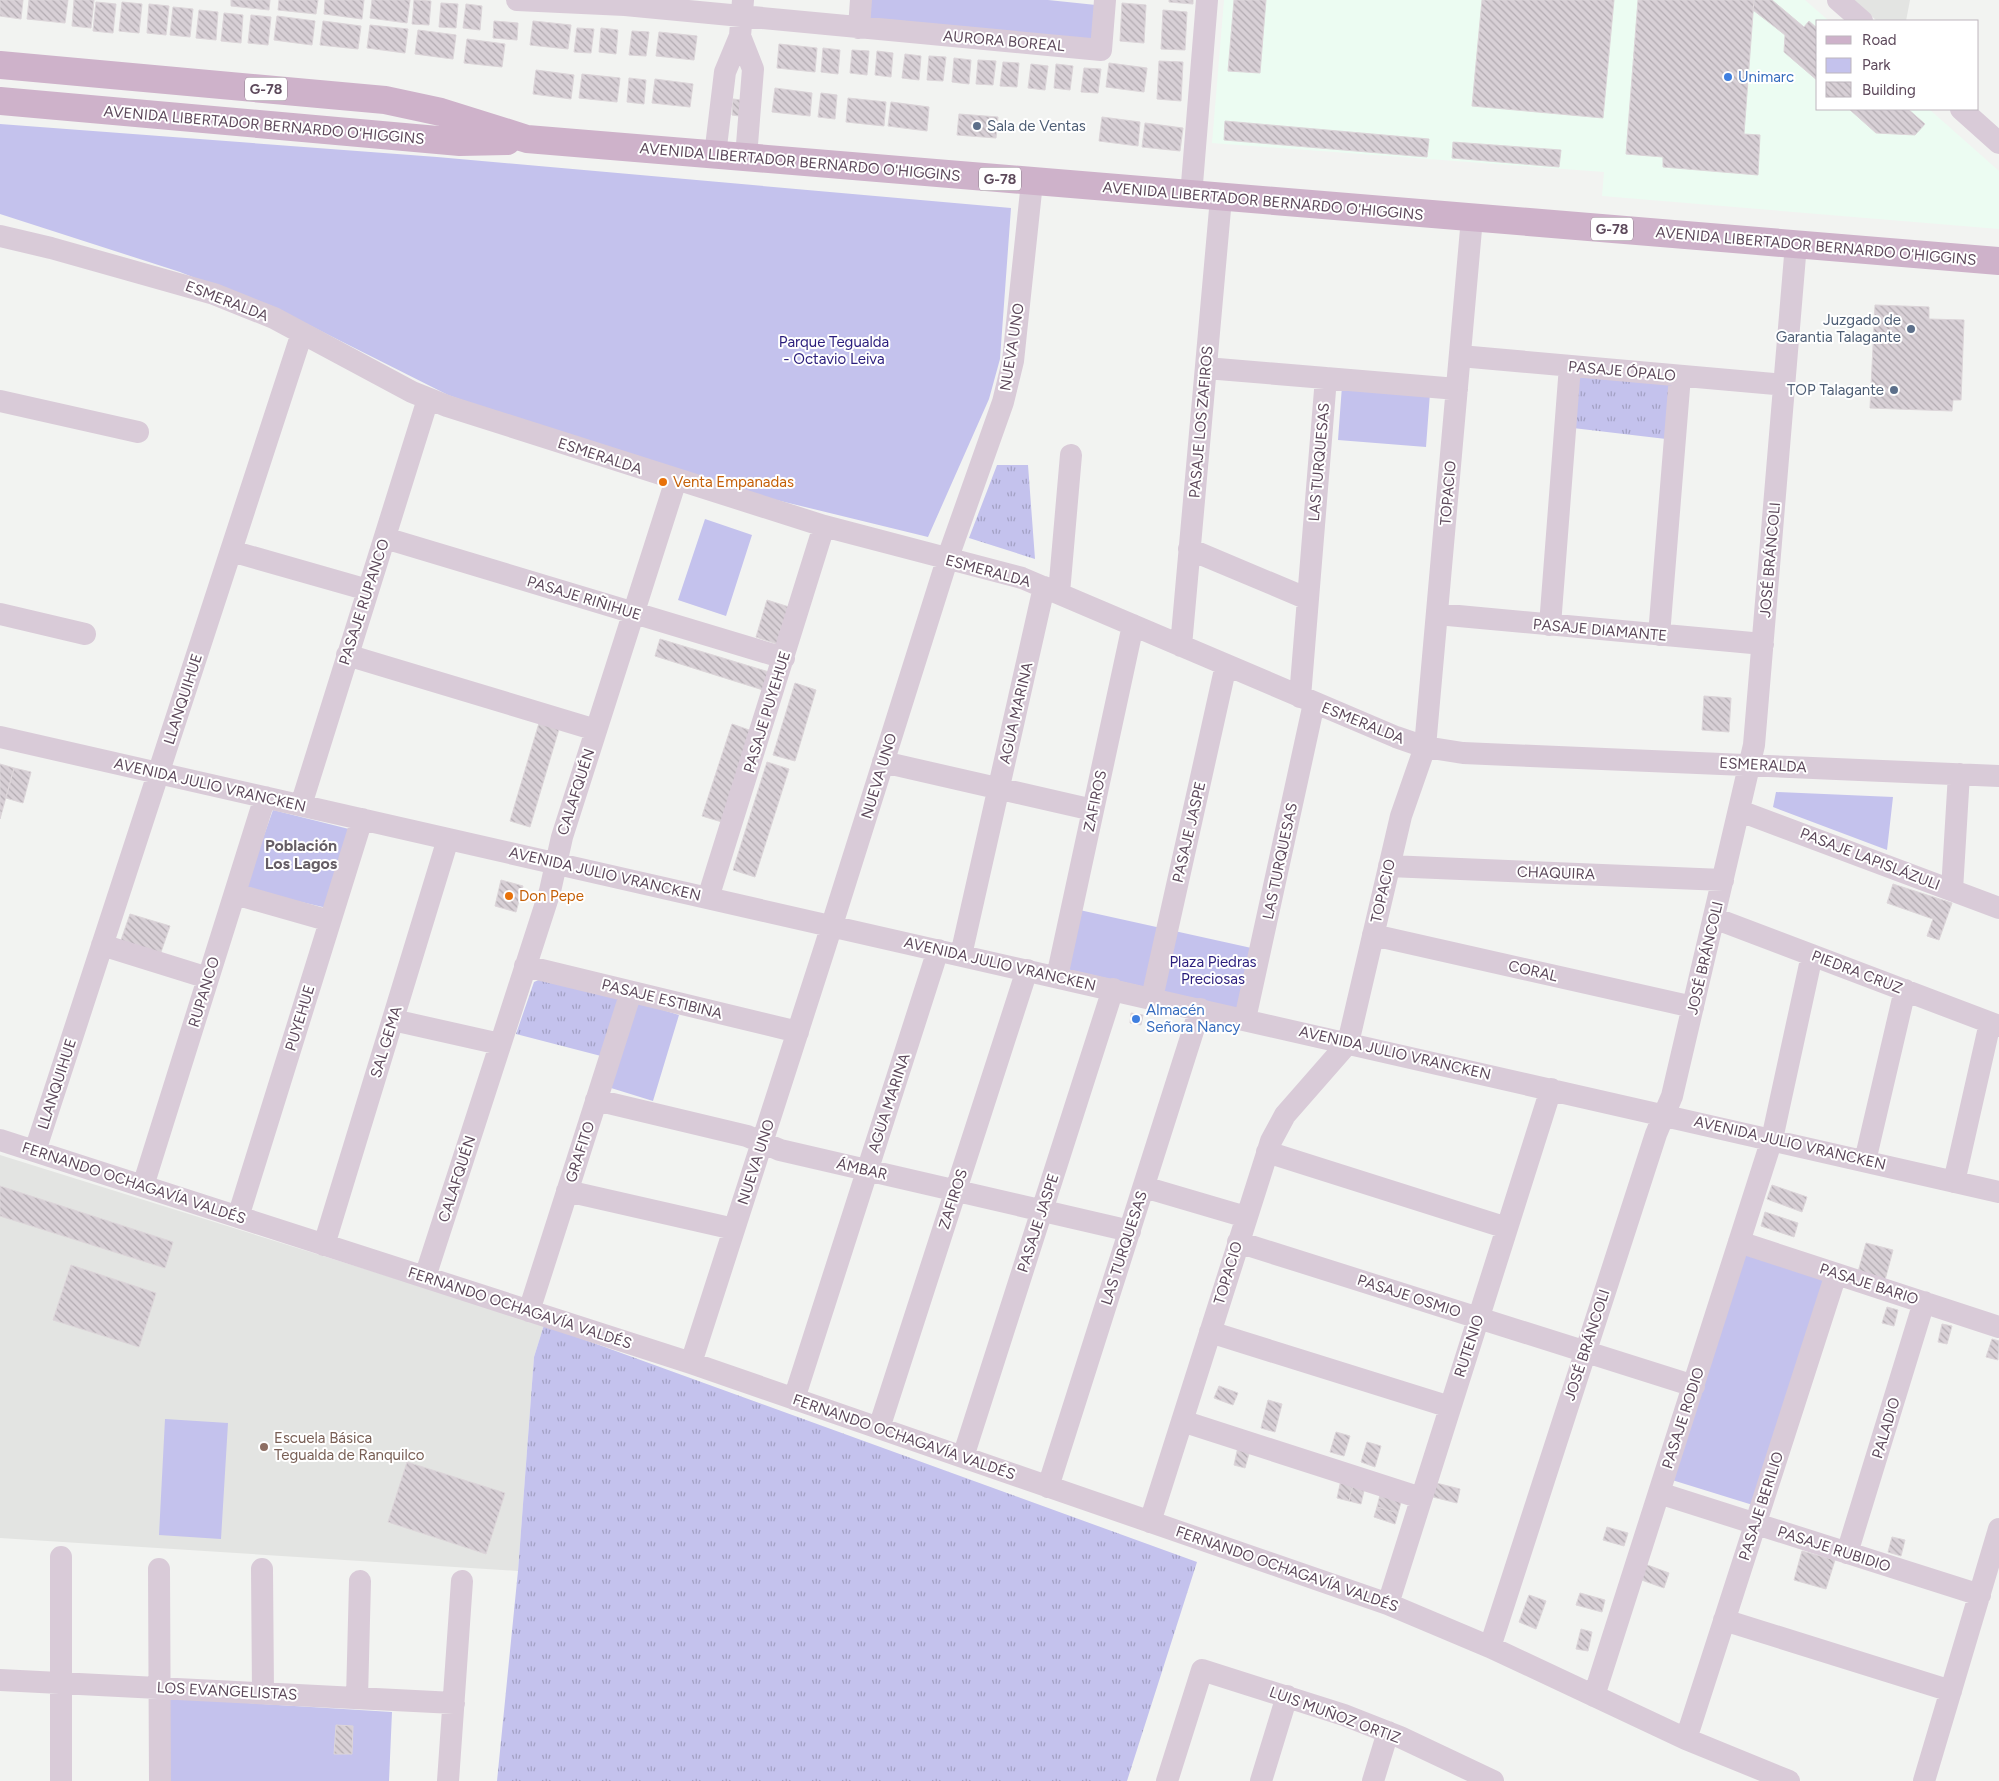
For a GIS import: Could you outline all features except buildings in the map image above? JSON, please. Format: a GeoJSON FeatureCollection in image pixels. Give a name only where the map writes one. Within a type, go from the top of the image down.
{"type":"FeatureCollection","features":[{"type":"Feature","properties":{"kind":"main road","name":"AVENIDA LIBERTADOR BERNARDO O'HIGGINS"},"geometry":{"type":"LineString","coordinates":[[0,65],[386,100],[441,112],[527,139]]}},
{"type":"Feature","properties":{"kind":"main road","name":"AVENIDA LIBERTADOR BERNARDO O'HIGGINS"},"geometry":{"type":"LineString","coordinates":[[0,101],[460,142],[495,142],[527,139],[715,154],[1191,196],[1999,261]]}},
{"type":"Feature","properties":{"kind":"street","name":"AURORA BOREAL"},"geometry":{"type":"LineString","coordinates":[[517,0],[625,3],[741,18],[1100,50],[1105,0]]}},
{"type":"Feature","properties":{"kind":"street"},"geometry":{"type":"LineString","coordinates":[[859,28],[861,0]]}},
{"type":"Feature","properties":{"kind":"street"},"geometry":{"type":"LineString","coordinates":[[1191,196],[1207,0]]}},
{"type":"Feature","properties":{"kind":"street"},"geometry":{"type":"LineString","coordinates":[[1838,0],[1861,20]]}},
{"type":"Feature","properties":{"kind":"street"},"geometry":{"type":"LineString","coordinates":[[715,154],[725,72],[741,18]]}},
{"type":"Feature","properties":{"kind":"street"},"geometry":{"type":"LineString","coordinates":[[741,18],[753,69],[746,157]]}},
{"type":"Feature","properties":{"kind":"street"},"geometry":{"type":"LineString","coordinates":[[1961,110],[1999,143]]}},
{"type":"Feature","properties":{"kind":"street","name":"NUEVA UNO"},"geometry":{"type":"LineString","coordinates":[[691,1363],[832,926],[946,560],[1003,402],[1010,376],[1032,182]]}},
{"type":"Feature","properties":{"kind":"street","name":"PASAJE LOS ZAFIROS"},"geometry":{"type":"LineString","coordinates":[[1181,646],[1221,198]]}},
{"type":"Feature","properties":{"kind":"street","name":"TOPACIO"},"geometry":{"type":"LineString","coordinates":[[1150,1522],[1267,1152],[1285,1114],[1348,1043],[1404,803],[1425,747],[1472,218]]}},
{"type":"Feature","properties":{"kind":"street","name":"ESMERALDA"},"geometry":{"type":"LineString","coordinates":[[0,236],[182,283],[245,306],[302,333],[428,399],[824,526],[946,560],[1005,573],[1052,590],[1307,700],[1425,747],[1463,753],[1999,776]]}},
{"type":"Feature","properties":{"kind":"street","name":"JOSÉ BRÁNCOLI"},"geometry":{"type":"LineString","coordinates":[[1490,1647],[1664,1114],[1672,1096],[1751,764],[1763,644],[1796,244]]}},
{"type":"Feature","properties":{"kind":"street","name":"LLANQUIHUE"},"geometry":{"type":"LineString","coordinates":[[35,1151],[302,333]]}},
{"type":"Feature","properties":{"kind":"street","name":"PASAJE ÓPALO"},"geometry":{"type":"LineString","coordinates":[[1460,356],[1785,385]]}},
{"type":"Feature","properties":{"kind":"street"},"geometry":{"type":"LineString","coordinates":[[1550,625],[1570,366]]}},
{"type":"Feature","properties":{"kind":"street"},"geometry":{"type":"LineString","coordinates":[[1206,368],[1457,388]]}},
{"type":"Feature","properties":{"kind":"street"},"geometry":{"type":"LineString","coordinates":[[1658,635],[1680,376]]}},
{"type":"Feature","properties":{"kind":"street","name":"LAS TURQUESAS"},"geometry":{"type":"LineString","coordinates":[[1245,1019],[1307,700],[1308,599],[1326,378]]}},
{"type":"Feature","properties":{"kind":"street","name":"PASAJE RUPANCO"},"geometry":{"type":"LineString","coordinates":[[300,805],[428,399]]}},
{"type":"Feature","properties":{"kind":"street"},"geometry":{"type":"LineString","coordinates":[[0,401],[138,432]]}},
{"type":"Feature","properties":{"kind":"street","name":"AGUA MARINA"},"geometry":{"type":"LineString","coordinates":[[960,955],[998,788],[1052,590],[1071,455]]}},
{"type":"Feature","properties":{"kind":"street","name":"CALAFQUÉN"},"geometry":{"type":"LineString","coordinates":[[425,1277],[552,883],[562,837],[676,480]]}},
{"type":"Feature","properties":{"kind":"street","name":"PASAJE PUYEHUE"},"geometry":{"type":"LineString","coordinates":[[708,898],[824,526]]}},
{"type":"Feature","properties":{"kind":"street","name":"PASAJE RIÑIHUE"},"geometry":{"type":"LineString","coordinates":[[385,538],[784,658]]}},
{"type":"Feature","properties":{"kind":"street"},"geometry":{"type":"LineString","coordinates":[[1189,549],[1308,599]]}},
{"type":"Feature","properties":{"kind":"street"},"geometry":{"type":"LineString","coordinates":[[231,551],[368,590]]}},
{"type":"Feature","properties":{"kind":"street"},"geometry":{"type":"LineString","coordinates":[[0,614],[85,634]]}},
{"type":"Feature","properties":{"kind":"street","name":"PASAJE DIAMANTE"},"geometry":{"type":"LineString","coordinates":[[1437,614],[1763,644]]}},
{"type":"Feature","properties":{"kind":"street","name":"ZAFIROS"},"geometry":{"type":"LineString","coordinates":[[1057,977],[1132,625]]}},
{"type":"Feature","properties":{"kind":"street"},"geometry":{"type":"LineString","coordinates":[[348,655],[596,730]]}},
{"type":"Feature","properties":{"kind":"street","name":"PASAJE JASPE"},"geometry":{"type":"LineString","coordinates":[[1152,998],[1226,665]]}},
{"type":"Feature","properties":{"kind":"street","name":"AVENIDA JULIO VRANCKEN"},"geometry":{"type":"LineString","coordinates":[[0,737],[1664,1114],[1999,1192]]}},
{"type":"Feature","properties":{"kind":"street"},"geometry":{"type":"LineString","coordinates":[[883,762],[1093,810]]}},
{"type":"Feature","properties":{"kind":"street"},"geometry":{"type":"LineString","coordinates":[[1952,890],[1959,774]]}},
{"type":"Feature","properties":{"kind":"street","name":"RUPANCO"},"geometry":{"type":"LineString","coordinates":[[143,1186],[265,797]]}},
{"type":"Feature","properties":{"kind":"street","name":"PASAJE LAPISLÁZULI"},"geometry":{"type":"LineString","coordinates":[[1740,811],[1999,908]]}},
{"type":"Feature","properties":{"kind":"street","name":"PUYEHUE"},"geometry":{"type":"LineString","coordinates":[[238,1217],[362,819]]}},
{"type":"Feature","properties":{"kind":"street","name":"SAL GEMA"},"geometry":{"type":"LineString","coordinates":[[324,1245],[448,839]]}},
{"type":"Feature","properties":{"kind":"street","name":"CHAQUIRA"},"geometry":{"type":"LineString","coordinates":[[1389,866],[1724,880]]}},
{"type":"Feature","properties":{"kind":"street"},"geometry":{"type":"LineString","coordinates":[[235,894],[330,921]]}},
{"type":"Feature","properties":{"kind":"street","name":"PIEDRA CRUZ"},"geometry":{"type":"LineString","coordinates":[[1714,918],[1994,1024]]}},
{"type":"Feature","properties":{"kind":"street","name":"CORAL"},"geometry":{"type":"LineString","coordinates":[[1373,935],[1693,1008]]}},
{"type":"Feature","properties":{"kind":"street"},"geometry":{"type":"LineString","coordinates":[[102,945],[208,978]]}},
{"type":"Feature","properties":{"kind":"street","name":"AGUA MARINA"},"geometry":{"type":"LineString","coordinates":[[794,1399],[938,950]]}},
{"type":"Feature","properties":{"kind":"street","name":"PASAJE RODIO"},"geometry":{"type":"LineString","coordinates":[[1594,1696],[1772,1139],[1812,955]]}},
{"type":"Feature","properties":{"kind":"street","name":"PASAJE ESTIBINA"},"geometry":{"type":"LineString","coordinates":[[525,966],[798,1032]]}},
{"type":"Feature","properties":{"kind":"street","name":"ZAFIROS"},"geometry":{"type":"LineString","coordinates":[[879,1428],[1027,970]]}},
{"type":"Feature","properties":{"kind":"street","name":"PASAJE JASPE"},"geometry":{"type":"LineString","coordinates":[[963,1457],[1113,990]]}},
{"type":"Feature","properties":{"kind":"street"},"geometry":{"type":"LineString","coordinates":[[1865,1161],[1905,990]]}},
{"type":"Feature","properties":{"kind":"street","name":"GRAFITO"},"geometry":{"type":"LineString","coordinates":[[529,1311],[631,992]]}},
{"type":"Feature","properties":{"kind":"street","name":"LAS TURQUESAS"},"geometry":{"type":"LineString","coordinates":[[1048,1487],[1200,1009]]}},
{"type":"Feature","properties":{"kind":"street"},"geometry":{"type":"LineString","coordinates":[[393,1020],[500,1044]]}},
{"type":"Feature","properties":{"kind":"street"},"geometry":{"type":"LineString","coordinates":[[1954,1182],[1994,1024]]}},
{"type":"Feature","properties":{"kind":"street","name":"RUTENIO"},"geometry":{"type":"LineString","coordinates":[[1388,1604],[1551,1089]]}},
{"type":"Feature","properties":{"kind":"street","name":"ÁMBAR"},"geometry":{"type":"LineString","coordinates":[[596,1100],[747,1136],[780,1150],[1130,1231]]}},
{"type":"Feature","properties":{"kind":"street","name":"FERNANDO OCHAGAVÍA VALDÉS"},"geometry":{"type":"LineString","coordinates":[[0,1140],[691,1363],[1388,1604],[1490,1647],[1686,1739],[1787,1781]]}},
{"type":"Feature","properties":{"kind":"street"},"geometry":{"type":"LineString","coordinates":[[1267,1152],[1507,1228]]}},
{"type":"Feature","properties":{"kind":"street"},"geometry":{"type":"LineString","coordinates":[[1144,1187],[1246,1217]]}},
{"type":"Feature","properties":{"kind":"street"},"geometry":{"type":"LineString","coordinates":[[567,1192],[734,1229]]}},
{"type":"Feature","properties":{"kind":"street","name":"PASAJE OSMIO"},"geometry":{"type":"LineString","coordinates":[[1238,1242],[1694,1386]]}},
{"type":"Feature","properties":{"kind":"street","name":"PASAJE BARIO"},"geometry":{"type":"LineString","coordinates":[[1739,1242],[1999,1327]]}},
{"type":"Feature","properties":{"kind":"street","name":"PASAJE BERILIO"},"geometry":{"type":"LineString","coordinates":[[1686,1739],[1836,1274]]}},
{"type":"Feature","properties":{"kind":"street","name":"PALADIO"},"geometry":{"type":"LineString","coordinates":[[1847,1553],[1924,1302]]}},
{"type":"Feature","properties":{"kind":"street"},"geometry":{"type":"LineString","coordinates":[[1210,1332],[1450,1407]]}},
{"type":"Feature","properties":{"kind":"street"},"geometry":{"type":"LineString","coordinates":[[1182,1420],[1421,1498]]}},
{"type":"Feature","properties":{"kind":"street","name":"PASAJE RUBIDIO"},"geometry":{"type":"LineString","coordinates":[[1659,1493],[1980,1596]]}},
{"type":"Feature","properties":{"kind":"street"},"geometry":{"type":"LineString","coordinates":[[1924,1781],[1999,1529]]}},
{"type":"Feature","properties":{"kind":"street"},"geometry":{"type":"LineString","coordinates":[[61,1557],[61,1781]]}},
{"type":"Feature","properties":{"kind":"street"},"geometry":{"type":"LineString","coordinates":[[159,1569],[160,1781]]}},
{"type":"Feature","properties":{"kind":"street"},"geometry":{"type":"LineString","coordinates":[[262,1569],[263,1693]]}},
{"type":"Feature","properties":{"kind":"street"},"geometry":{"type":"LineString","coordinates":[[357,1698],[360,1581]]}},
{"type":"Feature","properties":{"kind":"street"},"geometry":{"type":"LineString","coordinates":[[448,1781],[462,1582]]}},
{"type":"Feature","properties":{"kind":"street"},"geometry":{"type":"LineString","coordinates":[[1724,1620],[1951,1691]]}},
{"type":"Feature","properties":{"kind":"street","name":"LUIS MUÑOZ ORTIZ"},"geometry":{"type":"LineString","coordinates":[[1167,1781],[1202,1670],[1344,1715],[1388,1732],[1489,1780]]}},
{"type":"Feature","properties":{"kind":"street","name":"LOS EVANGELISTAS"},"geometry":{"type":"LineString","coordinates":[[0,1680],[454,1703]]}},
{"type":"Feature","properties":{"kind":"street"},"geometry":{"type":"LineString","coordinates":[[1261,1781],[1287,1696]]}},
{"type":"Feature","properties":{"kind":"street"},"geometry":{"type":"LineString","coordinates":[[1373,1781],[1388,1732]]}},
{"type":"Feature","properties":{"kind":"shaded area"},"geometry":{"type":"Polygon","coordinates":[[[1224,0],[1805,0],[1828,20],[1816,20],[1816,110],[1930,110],[1999,171],[1999,229],[1602,196],[1604,172],[1212,143],[1224,0]]]}},
{"type":"Feature","properties":{"kind":"shaded area"},"geometry":{"type":"Polygon","coordinates":[[[1854,0],[1910,0],[1906,20],[1876,20],[1854,0]]]}},
{"type":"Feature","properties":{"kind":"shaded area","name":"Escuela Básica Tegualda de Ranquilco"},"geometry":{"type":"Polygon","coordinates":[[[0,1155],[544,1325],[534,1357],[518,1571],[0,1538],[0,1155]]]}},
{"type":"Feature","properties":{"kind":"green space"},"geometry":{"type":"Polygon","coordinates":[[[868,0],[1048,0],[1096,5],[1092,43],[866,22],[868,0]]]}},
{"type":"Feature","properties":{"kind":"green space","name":"Parque Tegualda - Octavio Leiva"},"geometry":{"type":"Polygon","coordinates":[[[0,124],[437,157],[1011,208],[1000,359],[989,399],[928,537],[670,474],[448,395],[297,319],[180,272],[0,214],[0,124]]]}},
{"type":"Feature","properties":{"kind":"green space"},"geometry":{"type":"Polygon","coordinates":[[[1579,370],[1673,380],[1666,439],[1573,428],[1579,370]]]}},
{"type":"Feature","properties":{"kind":"green space"},"geometry":{"type":"Polygon","coordinates":[[[1342,386],[1430,393],[1426,447],[1338,440],[1342,386]]]}},
{"type":"Feature","properties":{"kind":"green space"},"geometry":{"type":"Polygon","coordinates":[[[997,465],[1028,465],[1035,559],[969,538],[997,465]]]}},
{"type":"Feature","properties":{"kind":"green space"},"geometry":{"type":"Polygon","coordinates":[[[705,519],[752,535],[726,616],[678,600],[705,519]]]}},
{"type":"Feature","properties":{"kind":"green space"},"geometry":{"type":"Polygon","coordinates":[[[1776,792],[1893,797],[1887,850],[1773,807],[1776,792]]]}},
{"type":"Feature","properties":{"kind":"green space"},"geometry":{"type":"Polygon","coordinates":[[[273,810],[349,829],[327,908],[245,889],[273,810]]]}},
{"type":"Feature","properties":{"kind":"green space","name":"Plaza Piedras Preciosas"},"geometry":{"type":"Polygon","coordinates":[[[1075,909],[1256,949],[1245,1010],[1062,968],[1075,909]]]}},
{"type":"Feature","properties":{"kind":"green space"},"geometry":{"type":"Polygon","coordinates":[[[541,979],[617,997],[620,1003],[601,1056],[516,1034],[534,982],[541,979]]]}},
{"type":"Feature","properties":{"kind":"green space"},"geometry":{"type":"Polygon","coordinates":[[[637,1002],[679,1015],[653,1101],[611,1088],[637,1002]]]}},
{"type":"Feature","properties":{"kind":"green space"},"geometry":{"type":"Polygon","coordinates":[[[1743,1249],[1827,1275],[1756,1506],[1672,1480],[1743,1249]]]}},
{"type":"Feature","properties":{"kind":"green space"},"geometry":{"type":"Polygon","coordinates":[[[544,1325],[1197,1562],[1127,1781],[497,1781],[518,1571],[534,1357],[544,1325]]]}},
{"type":"Feature","properties":{"kind":"green space"},"geometry":{"type":"Polygon","coordinates":[[[165,1419],[228,1423],[221,1539],[159,1535],[165,1419]]]}},
{"type":"Feature","properties":{"kind":"green space"},"geometry":{"type":"Polygon","coordinates":[[[168,1698],[392,1712],[389,1781],[169,1781],[168,1698]]]}},
{"type":"Feature","properties":{"kind":"place","name":"Unimarc"},"geometry":{"type":"Point","coordinates":[1728,77]}},
{"type":"Feature","properties":{"kind":"place","name":"Sala de Ventas"},"geometry":{"type":"Point","coordinates":[977,126]}},
{"type":"Feature","properties":{"kind":"place","name":"Juzgado de Garantia Talagante"},"geometry":{"type":"Point","coordinates":[1911,329]}},
{"type":"Feature","properties":{"kind":"place","name":"TOP Talagante"},"geometry":{"type":"Point","coordinates":[1894,390]}},
{"type":"Feature","properties":{"kind":"place","name":"Venta Empanadas"},"geometry":{"type":"Point","coordinates":[663,482]}},
{"type":"Feature","properties":{"kind":"place","name":"Don Pepe"},"geometry":{"type":"Point","coordinates":[509,896]}},
{"type":"Feature","properties":{"kind":"place","name":"Almacén Señora Nancy"},"geometry":{"type":"Point","coordinates":[1136,1019]}},
{"type":"Feature","properties":{"kind":"place","name":"Escuela Básica Tegualda de Ranquilco"},"geometry":{"type":"Point","coordinates":[264,1447]}},
{"type":"Feature","properties":{"kind":"district","name":"Población Los Lagos"},"geometry":{"type":"Point","coordinates":[301,854]}}]}
